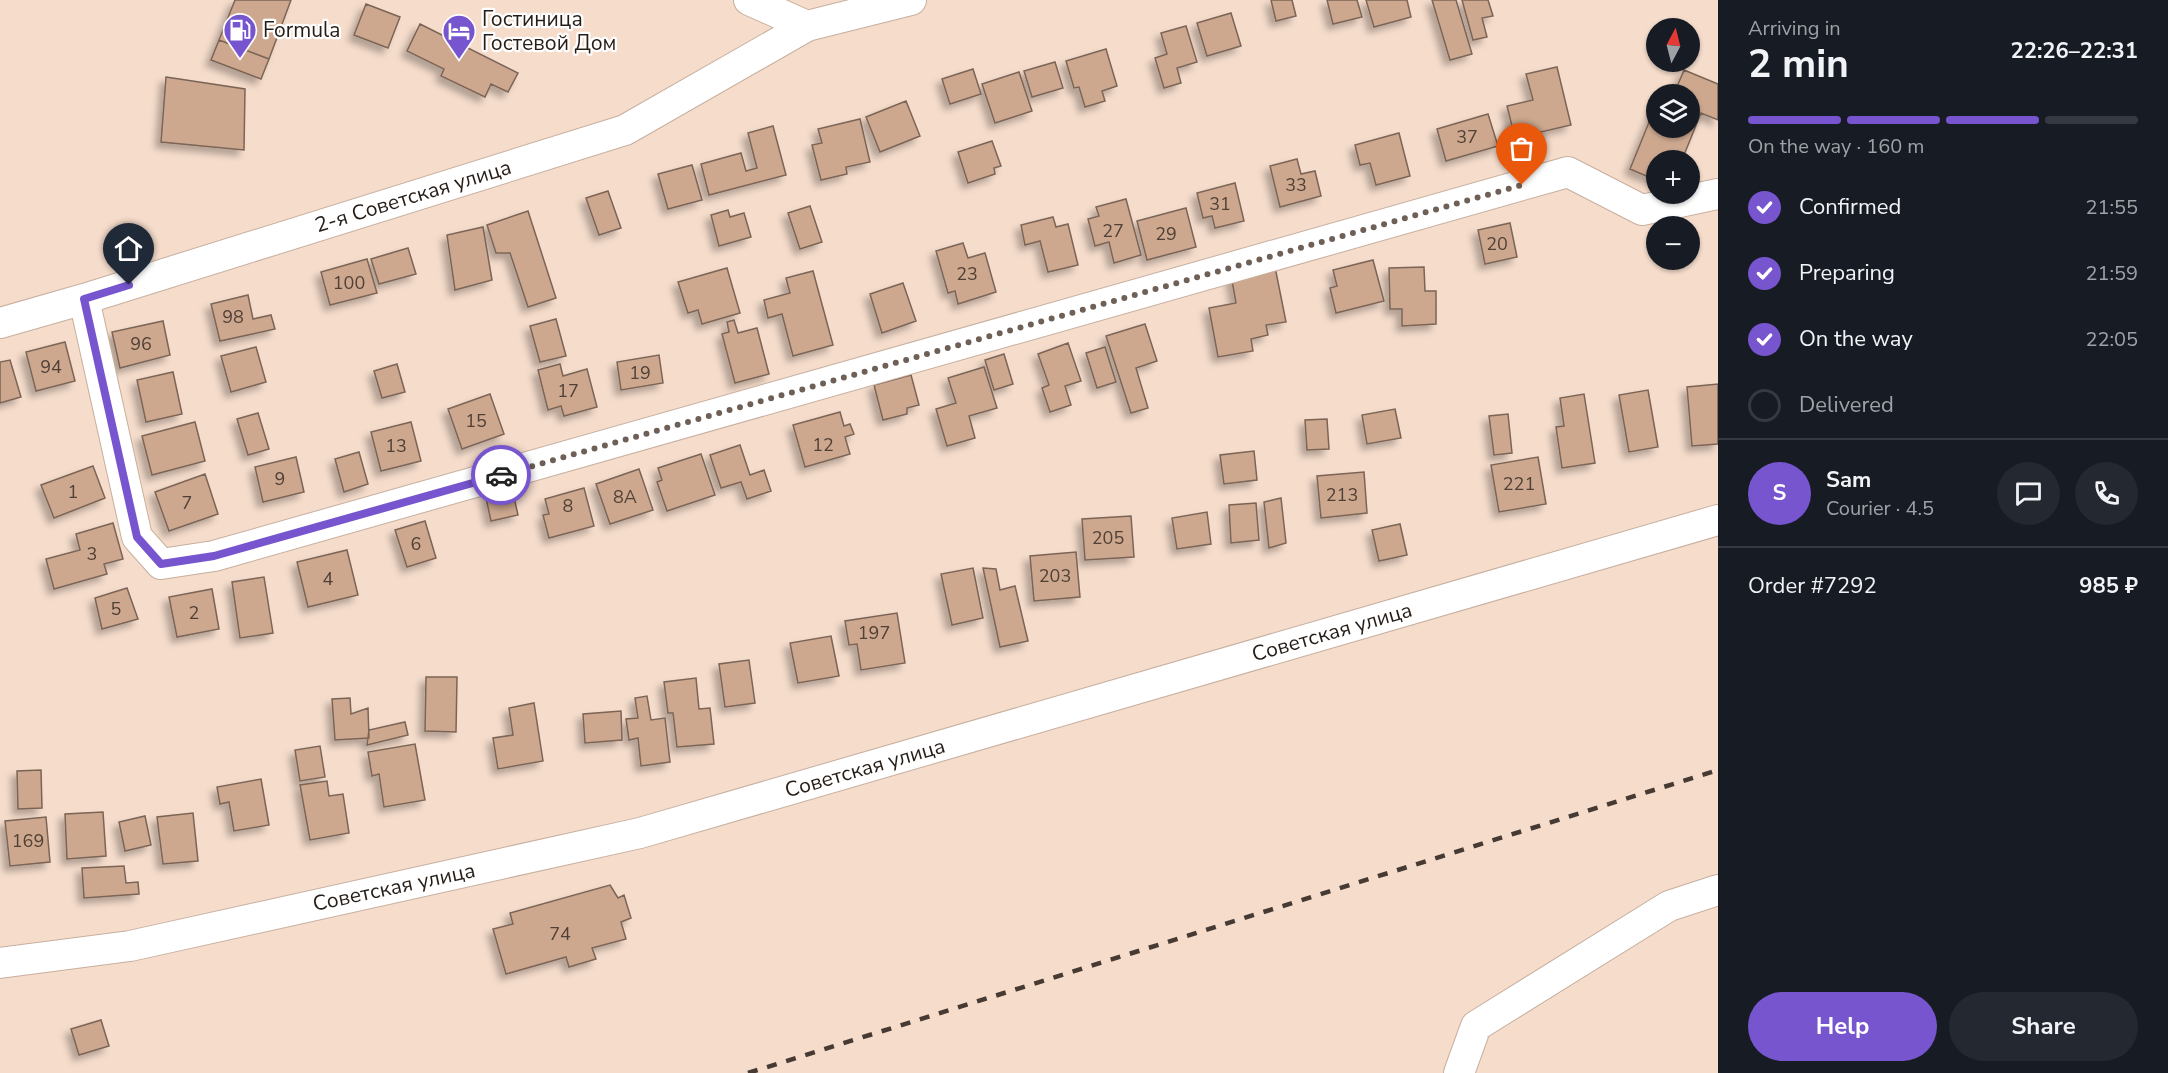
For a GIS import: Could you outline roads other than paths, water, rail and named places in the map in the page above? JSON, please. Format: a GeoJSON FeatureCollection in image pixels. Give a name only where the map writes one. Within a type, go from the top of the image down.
{"type":"FeatureCollection","features":[{"type":"Feature","properties":{"kind":"street"},"geometry":{"type":"LineString","coordinates":[[749,0],[807,26]]}},
{"type":"Feature","properties":{"kind":"street","name":"2-я Советская улица"},"geometry":{"type":"LineString","coordinates":[[0,323],[84,299],[625,130],[807,26],[911,0]]}},
{"type":"Feature","properties":{"kind":"street"},"geometry":{"type":"LineString","coordinates":[[84,299],[137,537],[161,564],[225,553],[1568,172],[1642,210],[1718,195]]}},
{"type":"Feature","properties":{"kind":"street","name":"Советская улица"},"geometry":{"type":"LineString","coordinates":[[0,963],[130,945],[640,833],[1718,520]]}},
{"type":"Feature","properties":{"kind":"street"},"geometry":{"type":"LineString","coordinates":[[1459,1073],[1476,1026],[1669,906],[1718,890]]}},
{"type":"Feature","properties":{"kind":"railway"},"geometry":{"type":"LineString","coordinates":[[748,1073],[1718,770]]}},
{"type":"Feature","properties":{"kind":"place","name":"Formula"},"geometry":{"type":"Point","coordinates":[240,59]}},
{"type":"Feature","properties":{"kind":"place","name":"Гостиница Гостевой Дом"},"geometry":{"type":"Point","coordinates":[459,60]}}]}
